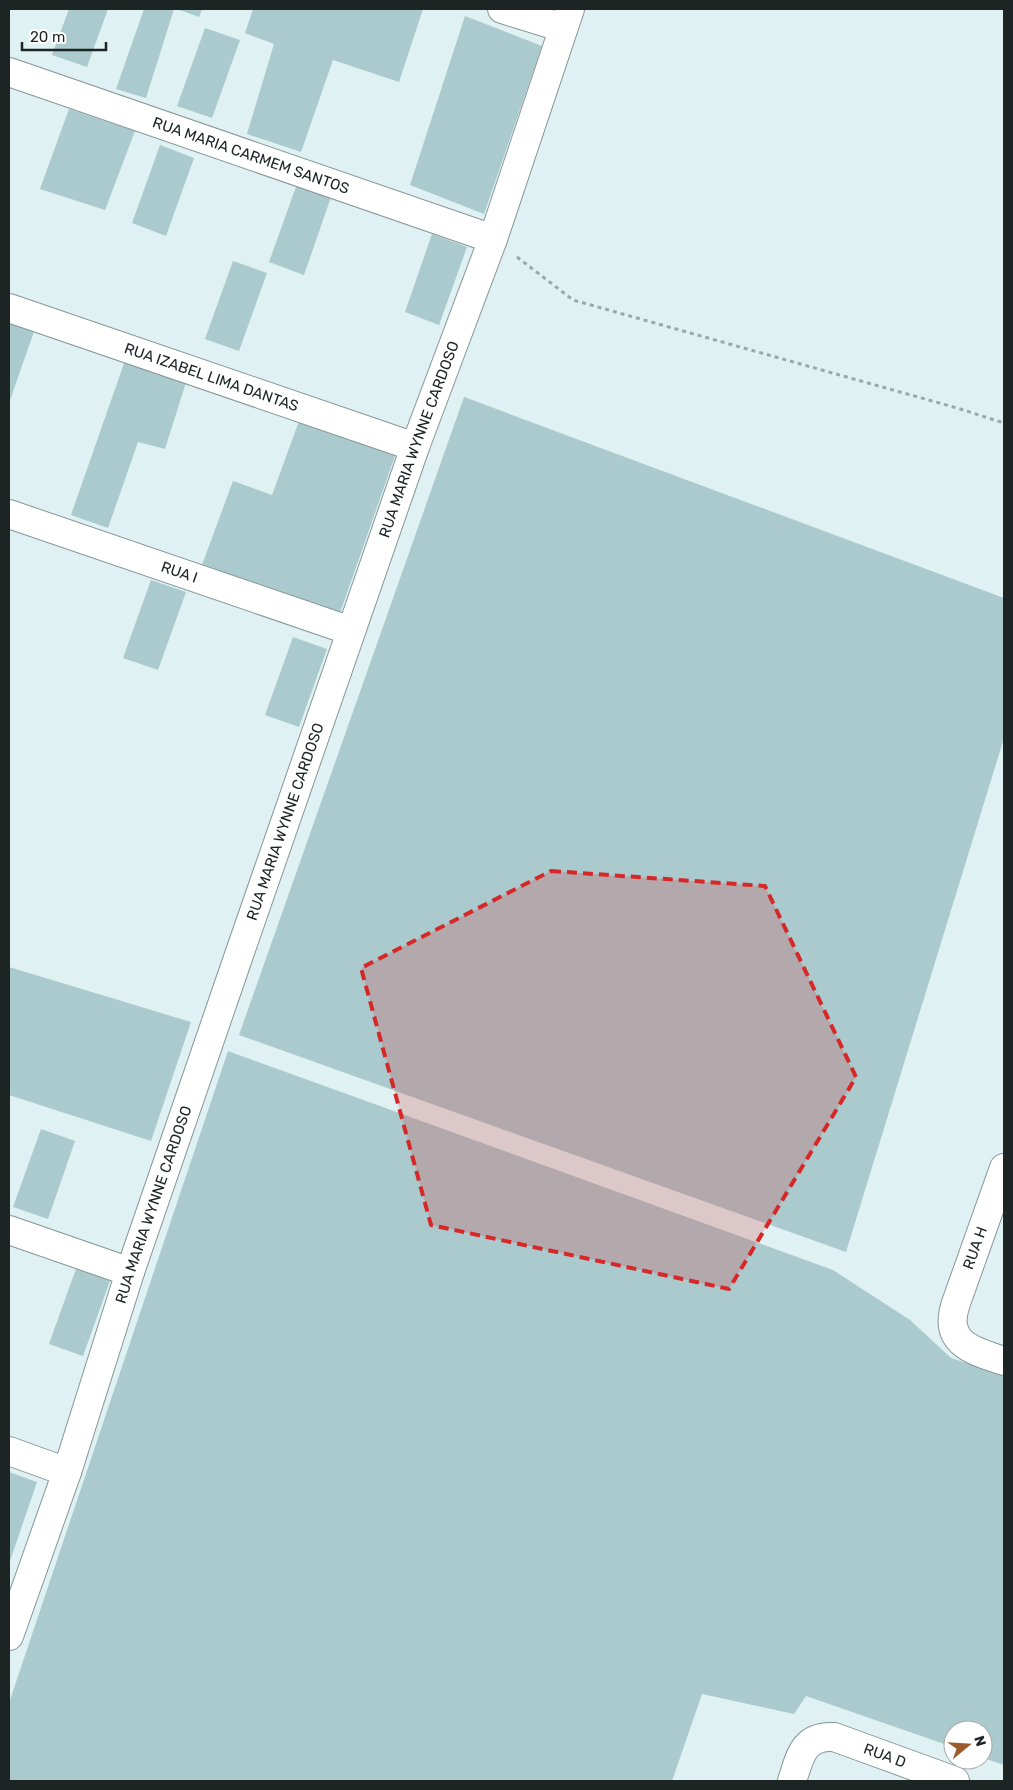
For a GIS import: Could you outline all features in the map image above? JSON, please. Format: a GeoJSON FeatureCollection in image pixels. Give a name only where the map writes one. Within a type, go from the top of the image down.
{"type":"FeatureCollection","features":[{"type":"Feature","properties":{"kind":"street"},"geometry":{"type":"LineString","coordinates":[[502,9],[567,18]]}},
{"type":"Feature","properties":{"kind":"street","name":"RUA MARIA WYNNE CARDOSO"},"geometry":{"type":"LineString","coordinates":[[9,1636],[67,1472],[130,1272],[351,631],[415,447],[492,239],[567,18]]}},
{"type":"Feature","properties":{"kind":"street","name":"RUA MARIA CARMEM SANTOS"},"geometry":{"type":"LineString","coordinates":[[9,72],[492,239]]}},
{"type":"Feature","properties":{"kind":"street","name":"RUA IZABEL LIMA DANTAS"},"geometry":{"type":"LineString","coordinates":[[9,308],[415,447]]}},
{"type":"Feature","properties":{"kind":"street","name":"RUA I"},"geometry":{"type":"LineString","coordinates":[[9,514],[351,631]]}},
{"type":"Feature","properties":{"kind":"street","name":"RUA H"},"geometry":{"type":"LineString","coordinates":[[1004,1168],[953,1312],[954,1330],[958,1338],[971,1350],[1004,1361]]}},
{"type":"Feature","properties":{"kind":"street"},"geometry":{"type":"LineString","coordinates":[[9,1230],[130,1272]]}},
{"type":"Feature","properties":{"kind":"street"},"geometry":{"type":"LineString","coordinates":[[9,1451],[67,1472]]}},
{"type":"Feature","properties":{"kind":"street","name":"RUA D"},"geometry":{"type":"LineString","coordinates":[[792,1781],[801,1753],[815,1739],[827,1737],[834,1737],[955,1781]]}},
{"type":"Feature","properties":{"kind":"path"},"geometry":{"type":"LineString","coordinates":[[492,239],[573,300],[947,405],[1004,423]]}},
{"type":"Feature","properties":{"kind":"highlighted area"},"geometry":{"type":"Polygon","coordinates":[[[551,871],[765,886],[856,1077],[729,1289],[431,1225],[361,968],[551,871]]]}},
{"type":"Feature","properties":{"kind":"shaded area"},"geometry":{"type":"Polygon","coordinates":[[[69,9],[108,9],[87,67],[52,55],[69,9]]]}},
{"type":"Feature","properties":{"kind":"shaded area"},"geometry":{"type":"Polygon","coordinates":[[[144,9],[174,9],[146,98],[116,89],[144,9]]]}},
{"type":"Feature","properties":{"kind":"shaded area"},"geometry":{"type":"Polygon","coordinates":[[[177,9],[202,9],[199,17],[177,9]]]}},
{"type":"Feature","properties":{"kind":"shaded area"},"geometry":{"type":"Polygon","coordinates":[[[253,9],[423,9],[399,82],[333,60],[301,152],[247,134],[274,44],[245,33],[253,9]]]}},
{"type":"Feature","properties":{"kind":"shaded area"},"geometry":{"type":"Polygon","coordinates":[[[465,16],[542,46],[484,214],[410,185],[465,16]]]}},
{"type":"Feature","properties":{"kind":"shaded area"},"geometry":{"type":"Polygon","coordinates":[[[205,28],[240,40],[212,118],[177,106],[205,28]]]}},
{"type":"Feature","properties":{"kind":"shaded area"},"geometry":{"type":"Polygon","coordinates":[[[69,109],[135,131],[105,210],[40,189],[69,109]]]}},
{"type":"Feature","properties":{"kind":"shaded area"},"geometry":{"type":"Polygon","coordinates":[[[160,145],[194,158],[166,236],[132,223],[160,145]]]}},
{"type":"Feature","properties":{"kind":"shaded area"},"geometry":{"type":"Polygon","coordinates":[[[297,184],[331,197],[304,275],[269,262],[297,184]]]}},
{"type":"Feature","properties":{"kind":"shaded area"},"geometry":{"type":"Polygon","coordinates":[[[432,234],[467,247],[439,325],[405,312],[432,234]]]}},
{"type":"Feature","properties":{"kind":"shaded area"},"geometry":{"type":"Polygon","coordinates":[[[233,261],[267,273],[239,351],[205,339],[233,261]]]}},
{"type":"Feature","properties":{"kind":"shaded area"},"geometry":{"type":"Polygon","coordinates":[[[9,313],[37,323],[9,403],[9,313]]]}},
{"type":"Feature","properties":{"kind":"shaded area"},"geometry":{"type":"Polygon","coordinates":[[[128,352],[188,376],[165,449],[138,442],[108,528],[71,515],[128,352]]]}},
{"type":"Feature","properties":{"kind":"shaded area"},"geometry":{"type":"Polygon","coordinates":[[[464,397],[1004,598],[1004,738],[846,1252],[239,1035],[464,397]]]}},
{"type":"Feature","properties":{"kind":"shaded area"},"geometry":{"type":"Polygon","coordinates":[[[302,413],[397,450],[340,613],[202,565],[233,481],[272,495],[302,413]]]}},
{"type":"Feature","properties":{"kind":"shaded area"},"geometry":{"type":"Polygon","coordinates":[[[151,580],[186,592],[158,670],[123,658],[151,580]]]}},
{"type":"Feature","properties":{"kind":"shaded area"},"geometry":{"type":"Polygon","coordinates":[[[293,637],[327,649],[299,727],[265,715],[293,637]]]}},
{"type":"Feature","properties":{"kind":"shaded area"},"geometry":{"type":"Polygon","coordinates":[[[9,967],[191,1022],[151,1141],[9,1095],[9,967]]]}},
{"type":"Feature","properties":{"kind":"shaded area"},"geometry":{"type":"Polygon","coordinates":[[[228,1051],[833,1270],[910,1320],[951,1358],[1004,1375],[1004,1765],[993,1761],[993,1720],[943,1720],[943,1744],[806,1696],[794,1714],[702,1694],[672,1781],[9,1781],[9,1703],[228,1051]]]}},
{"type":"Feature","properties":{"kind":"shaded area"},"geometry":{"type":"Polygon","coordinates":[[[41,1129],[75,1141],[48,1219],[13,1207],[41,1129]]]}},
{"type":"Feature","properties":{"kind":"shaded area"},"geometry":{"type":"Polygon","coordinates":[[[77,1266],[111,1278],[83,1356],[49,1344],[77,1266]]]}},
{"type":"Feature","properties":{"kind":"shaded area"},"geometry":{"type":"Polygon","coordinates":[[[9,1472],[37,1482],[9,1564],[9,1472]]]}}]}
